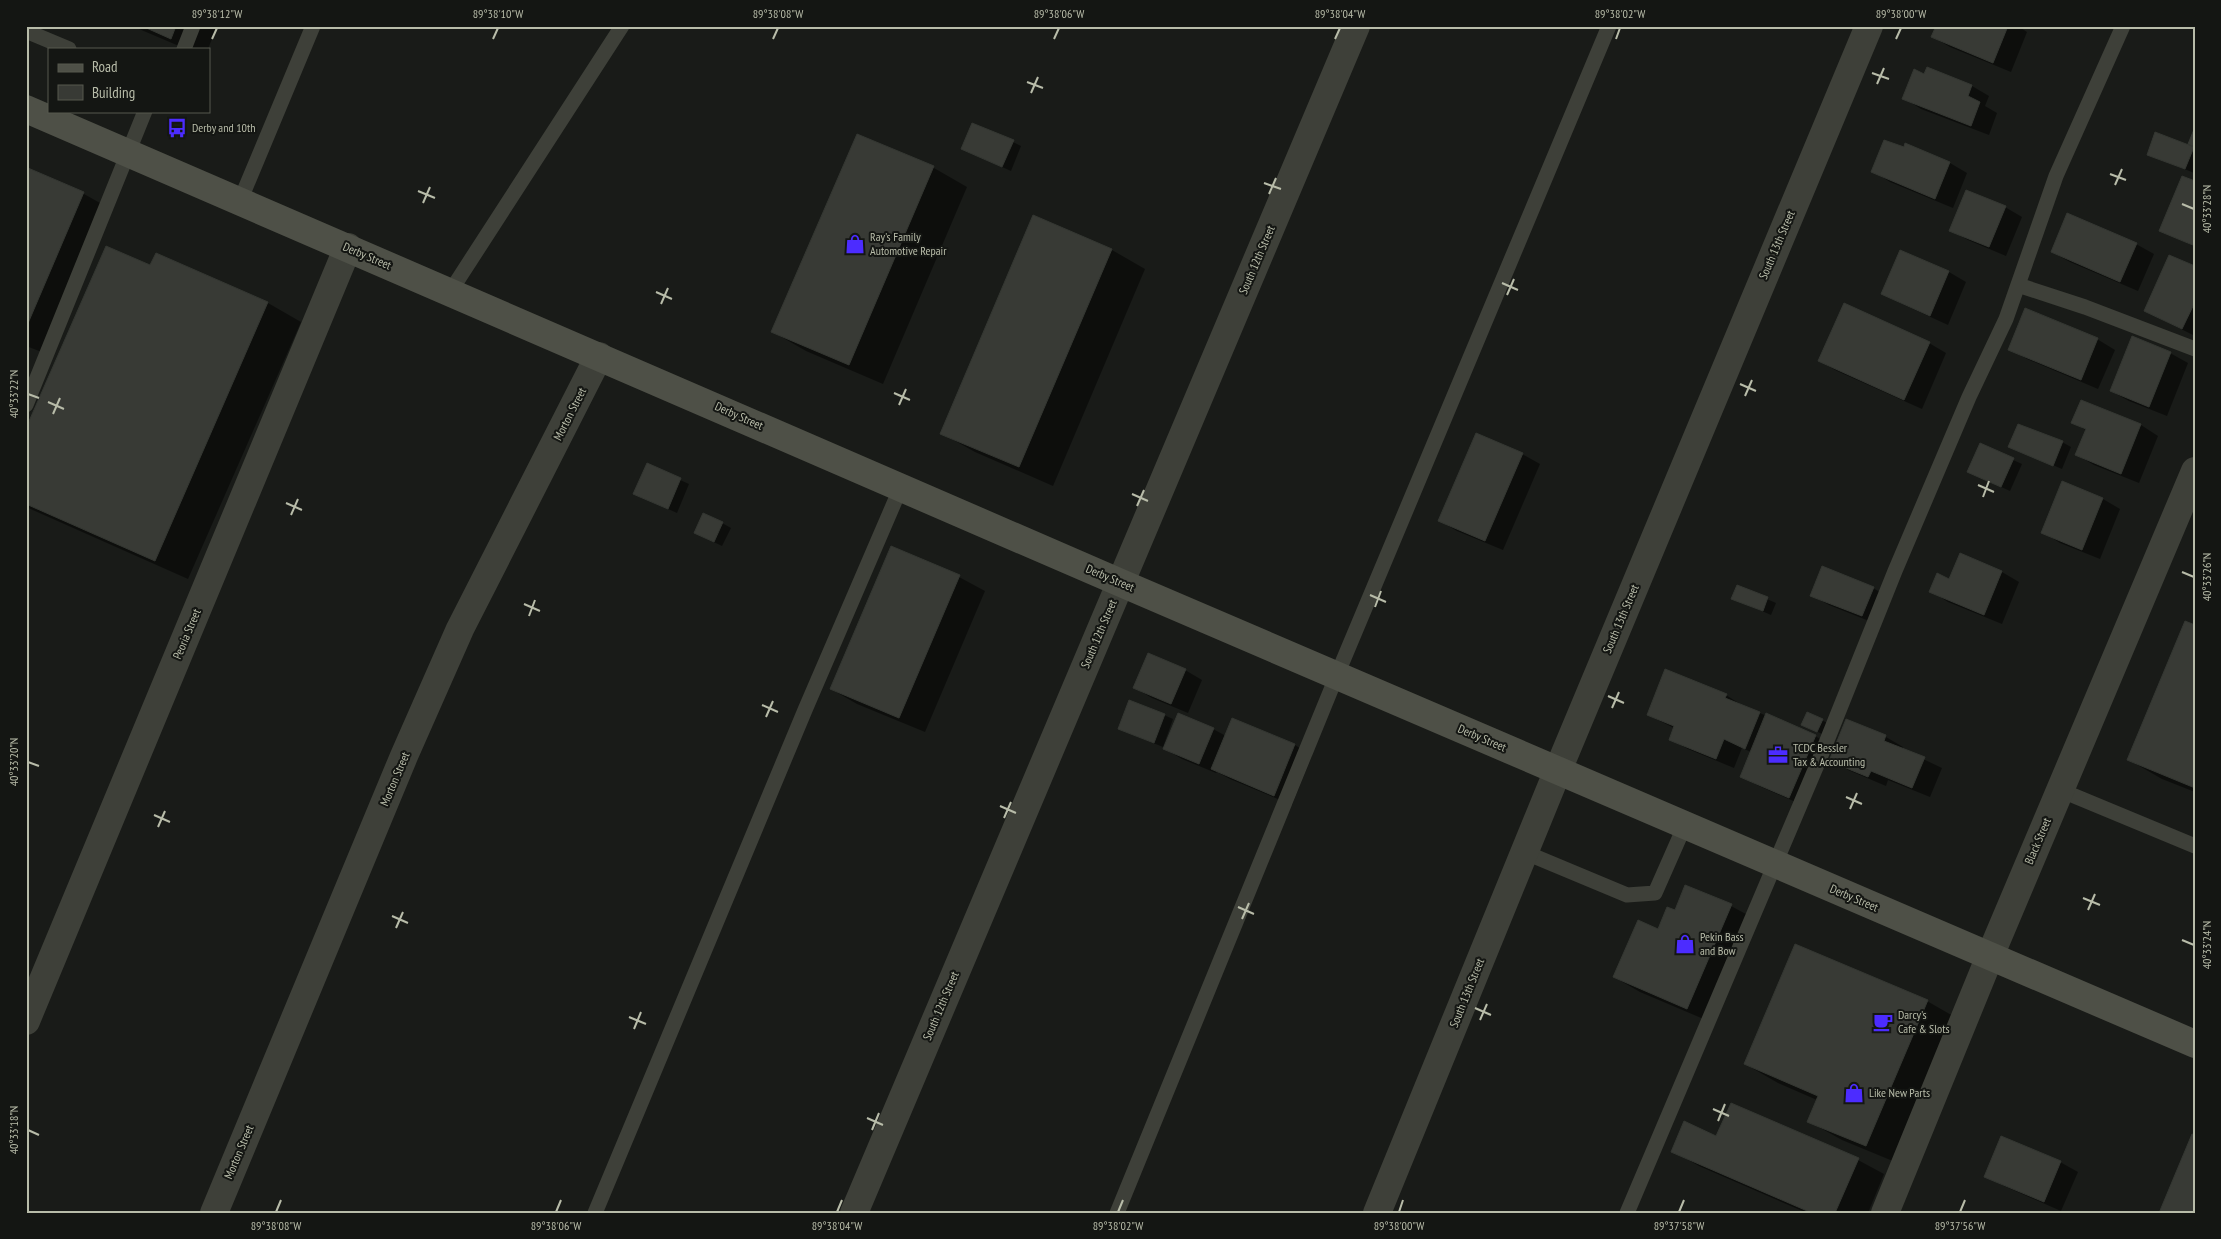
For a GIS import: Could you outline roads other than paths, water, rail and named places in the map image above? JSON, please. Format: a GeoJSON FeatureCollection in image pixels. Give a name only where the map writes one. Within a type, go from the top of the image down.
{"type":"FeatureCollection","features":[{"type":"Feature","properties":{"kind":"main road","name":"Derby Street"},"geometry":{"type":"LineString","coordinates":[[26,109],[1121,583],[2195,1044]]}},
{"type":"Feature","properties":{"kind":"street","name":"South 12th Street"},"geometry":{"type":"LineString","coordinates":[[854,1213],[1356,26]]}},
{"type":"Feature","properties":{"kind":"street","name":"South 13th Street"},"geometry":{"type":"LineString","coordinates":[[1377,1213],[1524,852],[1869,26]]}},
{"type":"Feature","properties":{"kind":"street","name":"Peoria Street"},"geometry":{"type":"LineString","coordinates":[[26,1021],[348,247]]}},
{"type":"Feature","properties":{"kind":"street","name":"Morton Street"},"geometry":{"type":"LineString","coordinates":[[214,1213],[400,765],[460,629],[599,356]]}},
{"type":"Feature","properties":{"kind":"street","name":"Black Street"},"geometry":{"type":"LineString","coordinates":[[1884,1213],[1990,956],[2195,471]]}},
{"type":"Feature","properties":{"kind":"lane"},"geometry":{"type":"LineString","coordinates":[[184,48],[193,26]]}},
{"type":"Feature","properties":{"kind":"lane"},"geometry":{"type":"LineString","coordinates":[[240,201],[313,26]]}},
{"type":"Feature","properties":{"kind":"lane"},"geometry":{"type":"LineString","coordinates":[[450,292],[622,26]]}},
{"type":"Feature","properties":{"kind":"lane"},"geometry":{"type":"LineString","coordinates":[[1117,1213],[1337,675],[1609,26]]}},
{"type":"Feature","properties":{"kind":"lane"},"geometry":{"type":"LineString","coordinates":[[1627,1213],[1820,758],[1961,415],[2006,319],[2056,176],[2123,26]]}},
{"type":"Feature","properties":{"kind":"lane"},"geometry":{"type":"LineString","coordinates":[[26,31],[67,48]]}},
{"type":"Feature","properties":{"kind":"lane"},"geometry":{"type":"LineString","coordinates":[[26,405],[145,112]]}},
{"type":"Feature","properties":{"kind":"lane"},"geometry":{"type":"LineString","coordinates":[[2018,285],[2085,307],[2195,349]]}},
{"type":"Feature","properties":{"kind":"lane"},"geometry":{"type":"LineString","coordinates":[[595,1213],[805,710],[901,487]]}},
{"type":"Feature","properties":{"kind":"lane"},"geometry":{"type":"LineString","coordinates":[[2060,790],[2195,846]]}},
{"type":"Feature","properties":{"kind":"lane"},"geometry":{"type":"LineString","coordinates":[[1524,852],[1628,895],[1655,893],[1685,825]]}},
{"type":"Feature","properties":{"kind":"place","name":"Derby and 10th"},"geometry":{"type":"Point","coordinates":[177,128]}},
{"type":"Feature","properties":{"kind":"place","name":"Ray's Family Automotive Repair"},"geometry":{"type":"Point","coordinates":[855,244]}},
{"type":"Feature","properties":{"kind":"place","name":"TCDC Bessler Tax & Accounting"},"geometry":{"type":"Point","coordinates":[1778,755]}},
{"type":"Feature","properties":{"kind":"place","name":"Pekin Bass and Bow"},"geometry":{"type":"Point","coordinates":[1685,944]}},
{"type":"Feature","properties":{"kind":"place","name":"Darcy's Cafe & Slots"},"geometry":{"type":"Point","coordinates":[1883,1022]}},
{"type":"Feature","properties":{"kind":"place","name":"Like New Parts"},"geometry":{"type":"Point","coordinates":[1854,1093]}}]}
